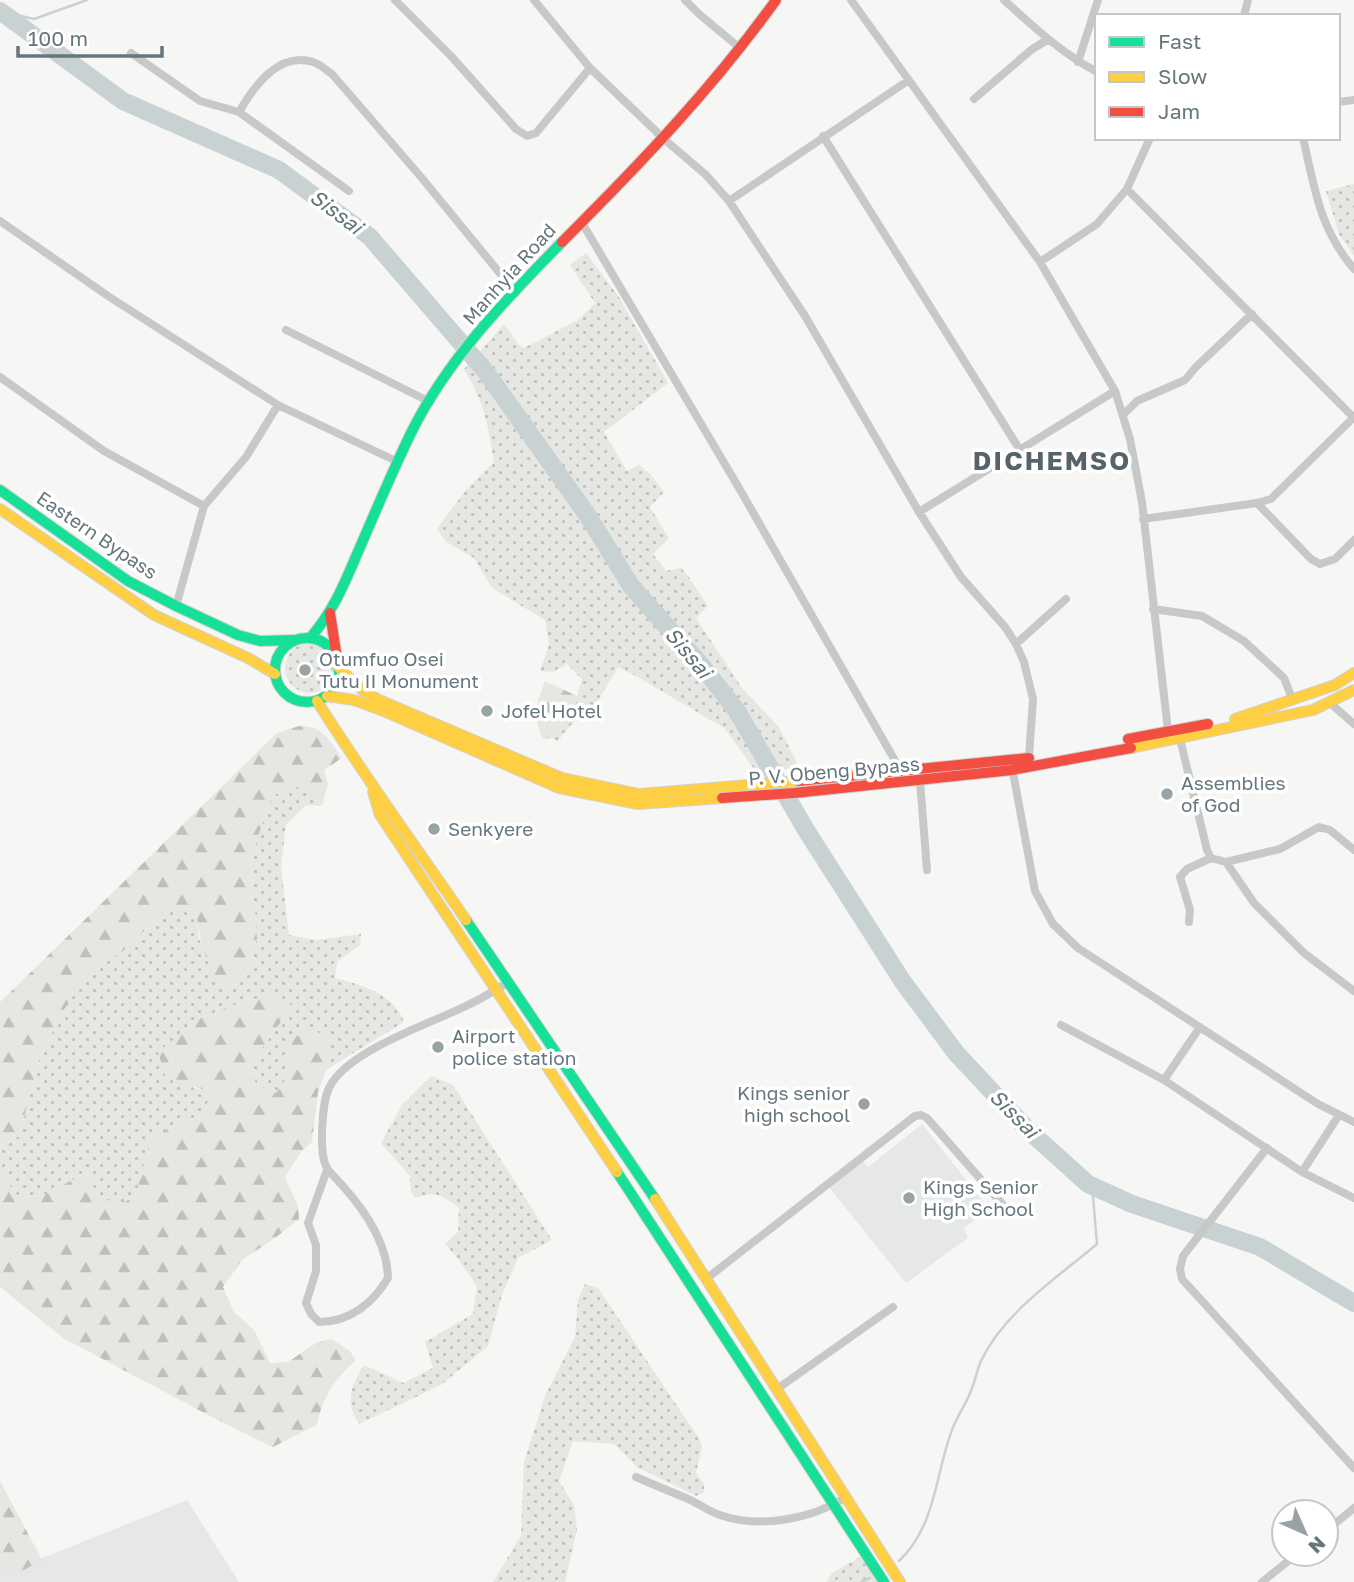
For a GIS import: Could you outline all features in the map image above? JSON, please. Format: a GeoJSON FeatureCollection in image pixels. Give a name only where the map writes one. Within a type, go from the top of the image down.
{"type":"FeatureCollection","features":[{"type":"Feature","properties":{"kind":"main road","name":"Manhyia Road"},"geometry":{"type":"LineString","coordinates":[[310,638],[330,613],[396,461],[428,401],[451,366],[481,329],[581,221],[664,139],[741,50],[776,0]]}},
{"type":"Feature","properties":{"kind":"main road","name":"Eastern Bypass"},"geometry":{"type":"LineString","coordinates":[[0,490],[128,581],[176,606],[238,635],[260,641],[295,640]]}},
{"type":"Feature","properties":{"kind":"main road","name":"Eastern Bypass"},"geometry":{"type":"LineString","coordinates":[[0,509],[154,615],[248,658],[275,674]]}},
{"type":"Feature","properties":{"kind":"main road"},"geometry":{"type":"LineString","coordinates":[[330,613],[338,663],[335,687],[322,699],[307,703],[293,700],[282,691],[275,674],[276,660],[284,648],[295,640],[310,638],[321,641],[331,648],[338,663]]}},
{"type":"Feature","properties":{"kind":"main road","name":"P. V. Obeng Bypass"},"geometry":{"type":"LineString","coordinates":[[338,663],[362,690],[377,699],[562,778],[639,794],[901,771],[1011,765],[1029,758],[1239,718],[1335,685],[1354,673]]}},
{"type":"Feature","properties":{"kind":"main road","name":"P. V. Obeng Bypass"},"geometry":{"type":"LineString","coordinates":[[322,699],[354,700],[386,712],[559,788],[638,804],[920,781],[1180,739],[1312,710],[1354,690]]}},
{"type":"Feature","properties":{"kind":"main road"},"geometry":{"type":"LineString","coordinates":[[322,699],[371,786],[390,809],[637,1171],[900,1581]]}},
{"type":"Feature","properties":{"kind":"main road"},"geometry":{"type":"LineString","coordinates":[[371,786],[380,816],[641,1208],[884,1582]]}},
{"type":"Feature","properties":{"kind":"street"},"geometry":{"type":"LineString","coordinates":[[395,0],[451,56],[516,129],[527,136],[536,133],[590,68]]}},
{"type":"Feature","properties":{"kind":"street"},"geometry":{"type":"LineString","coordinates":[[534,0],[590,68],[706,175],[729,201],[804,316],[919,512],[961,577],[1005,627],[1016,644],[1024,662],[1033,699],[1029,758]]}},
{"type":"Feature","properties":{"kind":"street"},"geometry":{"type":"LineString","coordinates":[[685,0],[741,50]]}},
{"type":"Feature","properties":{"kind":"street"},"geometry":{"type":"LineString","coordinates":[[850,0],[1040,262],[1115,391],[1130,439],[1142,502],[1168,731]]}},
{"type":"Feature","properties":{"kind":"street"},"geometry":{"type":"LineString","coordinates":[[1004,0],[1047,40],[1095,71]]}},
{"type":"Feature","properties":{"kind":"street"},"geometry":{"type":"LineString","coordinates":[[1078,62],[1098,0]]}},
{"type":"Feature","properties":{"kind":"street"},"geometry":{"type":"LineString","coordinates":[[974,99],[1031,50],[1047,40]]}},
{"type":"Feature","properties":{"kind":"street"},"geometry":{"type":"LineString","coordinates":[[131,53],[200,101],[240,112],[349,191]]}},
{"type":"Feature","properties":{"kind":"street"},"geometry":{"type":"LineString","coordinates":[[240,112],[256,86],[272,70],[284,63],[299,60],[316,62],[332,74],[516,293]]}},
{"type":"Feature","properties":{"kind":"street"},"geometry":{"type":"LineString","coordinates":[[729,201],[823,135],[909,80]]}},
{"type":"Feature","properties":{"kind":"street"},"geometry":{"type":"LineString","coordinates":[[823,135],[1020,450]]}},
{"type":"Feature","properties":{"kind":"street"},"geometry":{"type":"LineString","coordinates":[[1040,262],[1097,224],[1127,189],[1149,140]]}},
{"type":"Feature","properties":{"kind":"street"},"geometry":{"type":"LineString","coordinates":[[1303,140],[1321,215],[1331,239],[1354,269]]}},
{"type":"Feature","properties":{"kind":"street"},"geometry":{"type":"LineString","coordinates":[[1127,189],[1354,417],[1271,499],[1143,519]]}},
{"type":"Feature","properties":{"kind":"street"},"geometry":{"type":"LineString","coordinates":[[0,221],[108,296],[278,405],[396,461]]}},
{"type":"Feature","properties":{"kind":"street"},"geometry":{"type":"LineString","coordinates":[[581,221],[733,476],[901,771]]}},
{"type":"Feature","properties":{"kind":"street"},"geometry":{"type":"LineString","coordinates":[[1123,415],[1137,401],[1185,380],[1252,314]]}},
{"type":"Feature","properties":{"kind":"street"},"geometry":{"type":"LineString","coordinates":[[286,330],[428,401]]}},
{"type":"Feature","properties":{"kind":"street"},"geometry":{"type":"LineString","coordinates":[[0,377],[104,451],[204,506]]}},
{"type":"Feature","properties":{"kind":"street"},"geometry":{"type":"LineString","coordinates":[[919,512],[1115,391]]}},
{"type":"Feature","properties":{"kind":"street"},"geometry":{"type":"LineString","coordinates":[[176,606],[204,506],[246,457],[278,405]]}},
{"type":"Feature","properties":{"kind":"street"},"geometry":{"type":"LineString","coordinates":[[1257,503],[1311,559],[1321,564],[1335,559],[1354,540]]}},
{"type":"Feature","properties":{"kind":"street"},"geometry":{"type":"LineString","coordinates":[[1016,644],[1066,599]]}},
{"type":"Feature","properties":{"kind":"street"},"geometry":{"type":"LineString","coordinates":[[1153,610],[1202,616],[1244,641],[1284,678],[1293,701]]}},
{"type":"Feature","properties":{"kind":"street"},"geometry":{"type":"LineString","coordinates":[[1331,703],[1354,724]]}},
{"type":"Feature","properties":{"kind":"street"},"geometry":{"type":"LineString","coordinates":[[1180,739],[1211,858]]}},
{"type":"Feature","properties":{"kind":"street"},"geometry":{"type":"LineString","coordinates":[[1011,765],[1035,891],[1053,925],[1078,948],[1318,1104],[1354,1122]]}},
{"type":"Feature","properties":{"kind":"street"},"geometry":{"type":"LineString","coordinates":[[920,781],[928,870]]}},
{"type":"Feature","properties":{"kind":"street"},"geometry":{"type":"LineString","coordinates":[[1189,922],[1190,911],[1180,877],[1187,869],[1211,858],[1226,862],[1280,849],[1319,827],[1330,830],[1354,850]]}},
{"type":"Feature","properties":{"kind":"street"},"geometry":{"type":"LineString","coordinates":[[1226,862],[1262,911],[1304,953],[1354,991]]}},
{"type":"Feature","properties":{"kind":"street"},"geometry":{"type":"LineString","coordinates":[[327,1170],[351,1193],[362,1211],[384,1252],[388,1278],[368,1304],[351,1315],[332,1322],[319,1322],[306,1303],[316,1261],[316,1245],[308,1223],[327,1170],[322,1147],[322,1128],[326,1098],[333,1082],[360,1057],[470,1004],[507,983]]}},
{"type":"Feature","properties":{"kind":"street"},"geometry":{"type":"LineString","coordinates":[[1061,1025],[1164,1080],[1302,1172],[1354,1198]]}},
{"type":"Feature","properties":{"kind":"street"},"geometry":{"type":"LineString","coordinates":[[1164,1080],[1200,1027]]}},
{"type":"Feature","properties":{"kind":"street"},"geometry":{"type":"LineString","coordinates":[[1302,1172],[1339,1115]]}},
{"type":"Feature","properties":{"kind":"street"},"geometry":{"type":"LineString","coordinates":[[706,1279],[915,1116],[927,1118],[1011,1214]]}},
{"type":"Feature","properties":{"kind":"street"},"geometry":{"type":"LineString","coordinates":[[1267,1148],[1183,1256],[1180,1269],[1182,1279],[1354,1468]]}},
{"type":"Feature","properties":{"kind":"street"},"geometry":{"type":"LineString","coordinates":[[777,1389],[893,1307]]}},
{"type":"Feature","properties":{"kind":"street"},"geometry":{"type":"LineString","coordinates":[[636,1477],[721,1515],[737,1519],[782,1520],[816,1512],[846,1497]]}},
{"type":"Feature","properties":{"kind":"street"},"geometry":{"type":"LineString","coordinates":[[1340,1520],[1354,1508]]}},
{"type":"Feature","properties":{"kind":"street"},"geometry":{"type":"LineString","coordinates":[[1262,1582],[1280,1568]]}},
{"type":"Feature","properties":{"kind":"shaded area","name":"Kings Senior High School"},"geometry":{"type":"Polygon","coordinates":[[[922,1124],[989,1209],[964,1228],[968,1238],[906,1283],[828,1186],[861,1159],[868,1167],[922,1124]]]}},
{"type":"Feature","properties":{"kind":"shaded area"},"geometry":{"type":"Polygon","coordinates":[[[187,1500],[239,1582],[0,1582],[0,1575],[187,1500]]]}},
{"type":"Feature","properties":{"kind":"green space"},"geometry":{"type":"Polygon","coordinates":[[[1354,184],[1354,256],[1339,234],[1326,191],[1354,184]]]}},
{"type":"Feature","properties":{"kind":"green space"},"geometry":{"type":"Polygon","coordinates":[[[586,253],[619,297],[668,383],[604,432],[627,471],[639,465],[664,492],[650,507],[669,538],[653,554],[666,571],[681,568],[688,576],[708,606],[696,618],[742,688],[779,727],[799,767],[758,774],[724,728],[618,667],[597,702],[570,726],[557,742],[553,738],[577,696],[582,679],[567,664],[553,672],[540,671],[549,645],[545,620],[492,588],[474,558],[446,542],[437,529],[465,491],[494,462],[484,414],[464,369],[504,324],[524,348],[578,320],[595,303],[570,265],[586,253]]]}},
{"type":"Feature","properties":{"kind":"green space"},"geometry":{"type":"Polygon","coordinates":[[[310,643],[328,650],[335,668],[328,686],[310,693],[292,686],[285,668],[292,650],[310,643]]]}},
{"type":"Feature","properties":{"kind":"green space"},"geometry":{"type":"Polygon","coordinates":[[[545,681],[577,696],[553,738],[543,739],[536,710],[545,681]]]}},
{"type":"Feature","properties":{"kind":"green space"},"geometry":{"type":"Polygon","coordinates":[[[299,726],[320,731],[342,758],[324,770],[328,784],[322,806],[304,789],[289,785],[271,798],[251,857],[250,884],[257,939],[246,973],[234,987],[224,989],[204,952],[196,911],[181,907],[162,913],[126,949],[85,977],[65,1008],[40,1057],[19,1136],[0,1147],[0,1002],[277,733],[299,726]]]}},
{"type":"Feature","properties":{"kind":"green space"},"geometry":{"type":"Polygon","coordinates":[[[289,785],[304,789],[322,806],[306,805],[286,825],[281,866],[289,935],[316,940],[361,934],[360,945],[337,962],[335,978],[376,992],[393,1004],[404,1022],[326,1070],[332,1056],[287,1046],[289,1075],[276,1093],[257,1085],[248,1068],[292,1006],[276,994],[237,1004],[198,1019],[193,1088],[211,1091],[204,1115],[175,1124],[141,1178],[135,1197],[118,1205],[97,1195],[87,1172],[46,1194],[20,1199],[0,1172],[0,1147],[19,1136],[40,1057],[85,976],[126,949],[162,913],[181,907],[196,911],[199,939],[224,989],[234,987],[246,973],[257,939],[250,884],[251,857],[271,798],[289,785]]]}},
{"type":"Feature","properties":{"kind":"green space"},"geometry":{"type":"Polygon","coordinates":[[[276,993],[292,1006],[248,1068],[257,1085],[276,1093],[289,1075],[287,1046],[306,1027],[329,1037],[332,1056],[318,1092],[312,1142],[301,1152],[285,1177],[296,1202],[299,1219],[242,1260],[223,1287],[234,1312],[254,1330],[270,1363],[288,1362],[316,1343],[331,1339],[349,1350],[356,1360],[331,1389],[322,1406],[317,1425],[273,1447],[63,1338],[0,1287],[0,1172],[20,1199],[46,1194],[87,1172],[97,1195],[118,1205],[135,1197],[150,1141],[175,1124],[204,1115],[211,1092],[166,1078],[158,1052],[198,1019],[276,993]]]}},
{"type":"Feature","properties":{"kind":"green space"},"geometry":{"type":"Polygon","coordinates":[[[431,1076],[453,1085],[552,1240],[518,1258],[502,1295],[488,1346],[441,1385],[359,1424],[352,1408],[351,1394],[364,1365],[403,1383],[433,1368],[425,1342],[473,1314],[477,1286],[445,1244],[458,1232],[459,1208],[438,1196],[415,1198],[411,1192],[410,1176],[381,1143],[402,1105],[431,1076]]]}},
{"type":"Feature","properties":{"kind":"green space"},"geometry":{"type":"Polygon","coordinates":[[[585,1284],[598,1288],[700,1440],[702,1448],[696,1473],[704,1484],[704,1492],[696,1496],[637,1467],[614,1444],[573,1441],[559,1481],[574,1505],[577,1530],[565,1582],[493,1582],[521,1536],[524,1462],[545,1396],[575,1337],[578,1299],[585,1284]]]}},
{"type":"Feature","properties":{"kind":"green space"},"geometry":{"type":"Polygon","coordinates":[[[0,1481],[42,1560],[13,1576],[0,1574],[0,1481]]]}},
{"type":"Feature","properties":{"kind":"green space"},"geometry":{"type":"Polygon","coordinates":[[[862,1556],[879,1582],[827,1582],[832,1573],[862,1556]]]}},
{"type":"Feature","properties":{"kind":"waterway"},"geometry":{"type":"LineString","coordinates":[[0,11],[34,19],[87,0]]}},
{"type":"Feature","properties":{"kind":"waterway","name":"Sissai"},"geometry":{"type":"LineString","coordinates":[[0,11],[123,101],[279,170],[370,237],[486,372],[588,516],[631,586],[702,666],[737,711],[806,830],[903,982],[956,1053],[1028,1130],[1088,1184],[1132,1204],[1260,1247],[1354,1303]]}},
{"type":"Feature","properties":{"kind":"waterway"},"geometry":{"type":"LineString","coordinates":[[899,1561],[911,1547],[928,1516],[952,1430],[991,1343],[1017,1311],[1097,1244],[1092,1185]]}},
{"type":"Feature","properties":{"kind":"waterway"},"geometry":{"type":"LineString","coordinates":[[861,1582],[870,1578]]}},
{"type":"Feature","properties":{"kind":"traffic: fast"},"geometry":{"type":"LineString","coordinates":[[310,638],[339,594],[391,475],[425,406],[479,332],[562,242]]}},
{"type":"Feature","properties":{"kind":"traffic: fast"},"geometry":{"type":"LineString","coordinates":[[0,490],[128,581],[176,606],[238,635],[260,641],[295,640]]}},
{"type":"Feature","properties":{"kind":"traffic: fast"},"geometry":{"type":"LineString","coordinates":[[307,638],[319,640],[330,647],[337,658],[339,670],[337,682],[330,693],[319,700],[307,702],[295,700],[284,693],[277,682],[275,670],[277,658],[284,647],[295,640],[307,638]]}},
{"type":"Feature","properties":{"kind":"traffic: fast"},"geometry":{"type":"LineString","coordinates":[[466,920],[655,1199]]}},
{"type":"Feature","properties":{"kind":"traffic: fast"},"geometry":{"type":"LineString","coordinates":[[617,1172],[884,1582]]}},
{"type":"Feature","properties":{"kind":"traffic: slow"},"geometry":{"type":"LineString","coordinates":[[0,509],[154,615],[248,658],[275,674]]}},
{"type":"Feature","properties":{"kind":"traffic: slow"},"geometry":{"type":"LineString","coordinates":[[339,668],[362,690],[377,699],[562,778],[639,794],[798,781]]}},
{"type":"Feature","properties":{"kind":"traffic: slow"},"geometry":{"type":"LineString","coordinates":[[1235,719],[1335,685],[1354,673]]}},
{"type":"Feature","properties":{"kind":"traffic: slow"},"geometry":{"type":"LineString","coordinates":[[1131,748],[1313,710],[1354,690]]}},
{"type":"Feature","properties":{"kind":"traffic: slow"},"geometry":{"type":"LineString","coordinates":[[327,696],[354,700],[386,712],[559,788],[638,804],[722,798]]}},
{"type":"Feature","properties":{"kind":"traffic: slow"},"geometry":{"type":"LineString","coordinates":[[317,701],[466,920]]}},
{"type":"Feature","properties":{"kind":"traffic: slow"},"geometry":{"type":"LineString","coordinates":[[373,792],[380,815],[617,1172]]}},
{"type":"Feature","properties":{"kind":"traffic: slow"},"geometry":{"type":"LineString","coordinates":[[655,1199],[900,1582]]}},
{"type":"Feature","properties":{"kind":"traffic: jam"},"geometry":{"type":"LineString","coordinates":[[562,242],[674,125],[727,64],[776,0]]}},
{"type":"Feature","properties":{"kind":"traffic: jam"},"geometry":{"type":"LineString","coordinates":[[330,613],[337,658]]}},
{"type":"Feature","properties":{"kind":"traffic: jam"},"geometry":{"type":"LineString","coordinates":[[1128,739],[1208,724]]}},
{"type":"Feature","properties":{"kind":"traffic: jam"},"geometry":{"type":"LineString","coordinates":[[722,798],[1012,770],[1131,748]]}},
{"type":"Feature","properties":{"kind":"traffic: jam"},"geometry":{"type":"LineString","coordinates":[[798,781],[1029,758]]}},
{"type":"Feature","properties":{"kind":"place","name":"Otumfuo Osei Tutu II Monument"},"geometry":{"type":"Point","coordinates":[305,670]}},
{"type":"Feature","properties":{"kind":"place","name":"Jofel Hotel"},"geometry":{"type":"Point","coordinates":[487,711]}},
{"type":"Feature","properties":{"kind":"place","name":"Assemblies of God"},"geometry":{"type":"Point","coordinates":[1167,794]}},
{"type":"Feature","properties":{"kind":"place","name":"Senkyere"},"geometry":{"type":"Point","coordinates":[434,829]}},
{"type":"Feature","properties":{"kind":"place","name":"Airport police station"},"geometry":{"type":"Point","coordinates":[438,1047]}},
{"type":"Feature","properties":{"kind":"place","name":"Kings senior high school"},"geometry":{"type":"Point","coordinates":[864,1104]}},
{"type":"Feature","properties":{"kind":"place","name":"Kings Senior High School"},"geometry":{"type":"Point","coordinates":[909,1198]}},
{"type":"Feature","properties":{"kind":"district","name":"DICHEMSO"},"geometry":{"type":"Point","coordinates":[1052,461]}}]}
